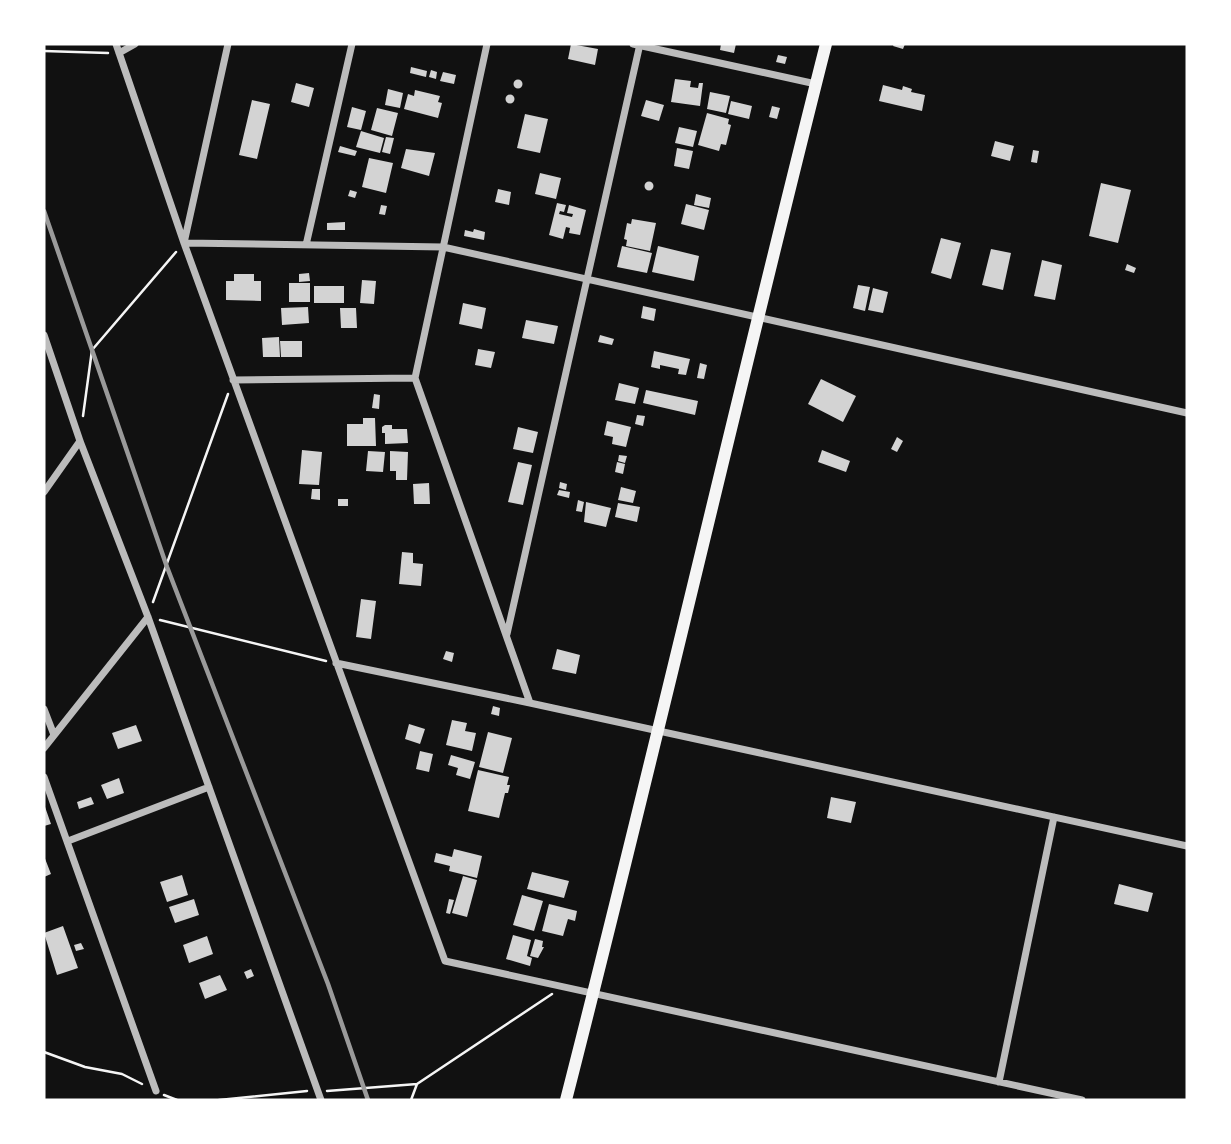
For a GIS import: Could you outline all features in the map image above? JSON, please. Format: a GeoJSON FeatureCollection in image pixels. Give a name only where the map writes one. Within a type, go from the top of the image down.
{"type":"FeatureCollection","features":[{"type":"Feature","properties":{"kind":"main road"},"geometry":{"type":"LineString","coordinates":[[566,1100],[659,730],[757,316],[825,44]]}},
{"type":"Feature","properties":{"kind":"street"},"geometry":{"type":"LineString","coordinates":[[116,44],[233,380],[445,961],[1082,1100]]}},
{"type":"Feature","properties":{"kind":"street"},"geometry":{"type":"LineString","coordinates":[[119,53],[135,44]]}},
{"type":"Feature","properties":{"kind":"street"},"geometry":{"type":"LineString","coordinates":[[184,243],[228,44]]}},
{"type":"Feature","properties":{"kind":"street"},"geometry":{"type":"LineString","coordinates":[[306,245],[352,44]]}},
{"type":"Feature","properties":{"kind":"street"},"geometry":{"type":"LineString","coordinates":[[487,44],[415,378],[530,703]]}},
{"type":"Feature","properties":{"kind":"street"},"geometry":{"type":"LineString","coordinates":[[506,635],[637,44],[816,84]]}},
{"type":"Feature","properties":{"kind":"street"},"geometry":{"type":"LineString","coordinates":[[184,243],[443,247],[1187,413]]}},
{"type":"Feature","properties":{"kind":"street"},"geometry":{"type":"LineString","coordinates":[[44,335],[321,1100]]}},
{"type":"Feature","properties":{"kind":"street"},"geometry":{"type":"LineString","coordinates":[[233,380],[415,378]]}},
{"type":"Feature","properties":{"kind":"street"},"geometry":{"type":"LineString","coordinates":[[44,492],[80,440]]}},
{"type":"Feature","properties":{"kind":"street"},"geometry":{"type":"LineString","coordinates":[[44,748],[148,617]]}},
{"type":"Feature","properties":{"kind":"street"},"geometry":{"type":"LineString","coordinates":[[337,663],[659,730],[1187,846]]}},
{"type":"Feature","properties":{"kind":"street"},"geometry":{"type":"LineString","coordinates":[[44,709],[54,735]]}},
{"type":"Feature","properties":{"kind":"street"},"geometry":{"type":"LineString","coordinates":[[44,777],[156,1091]]}},
{"type":"Feature","properties":{"kind":"street"},"geometry":{"type":"LineString","coordinates":[[68,841],[209,786]]}},
{"type":"Feature","properties":{"kind":"street"},"geometry":{"type":"LineString","coordinates":[[999,1082],[1054,817]]}},
{"type":"Feature","properties":{"kind":"path"},"geometry":{"type":"LineString","coordinates":[[44,51],[119,53]]}},
{"type":"Feature","properties":{"kind":"path"},"geometry":{"type":"LineString","coordinates":[[80,440],[92,350],[184,243]]}},
{"type":"Feature","properties":{"kind":"path"},"geometry":{"type":"LineString","coordinates":[[233,380],[148,617],[337,663]]}},
{"type":"Feature","properties":{"kind":"path"},"geometry":{"type":"LineString","coordinates":[[219,1100],[417,1084],[563,987]]}},
{"type":"Feature","properties":{"kind":"path"},"geometry":{"type":"LineString","coordinates":[[44,1052],[85,1067],[121,1073],[177,1100]]}},
{"type":"Feature","properties":{"kind":"path"},"geometry":{"type":"LineString","coordinates":[[411,1100],[417,1084]]}},
{"type":"Feature","properties":{"kind":"building"},"geometry":{"type":"Polygon","coordinates":[[[571,44],[598,49],[595,65],[568,59],[571,44]]]}},
{"type":"Feature","properties":{"kind":"building"},"geometry":{"type":"Polygon","coordinates":[[[721,44],[736,44],[734,53],[720,50],[721,44]]]}},
{"type":"Feature","properties":{"kind":"building"},"geometry":{"type":"Polygon","coordinates":[[[905,44],[903,49],[893,46],[905,44]]]}},
{"type":"Feature","properties":{"kind":"building"},"geometry":{"type":"Polygon","coordinates":[[[778,55],[787,57],[785,64],[776,62],[778,55]]]}},
{"type":"Feature","properties":{"kind":"building"},"geometry":{"type":"Polygon","coordinates":[[[411,67],[427,71],[426,77],[410,73],[411,67]]]}},
{"type":"Feature","properties":{"kind":"building"},"geometry":{"type":"Polygon","coordinates":[[[431,70],[437,72],[436,79],[429,77],[431,70]]]}},
{"type":"Feature","properties":{"kind":"building"},"geometry":{"type":"Polygon","coordinates":[[[443,72],[456,75],[454,84],[440,81],[443,72]]]}},
{"type":"Feature","properties":{"kind":"building"},"geometry":{"type":"Polygon","coordinates":[[[518,79],[523,84],[518,89],[513,84],[518,79]]]}},
{"type":"Feature","properties":{"kind":"building"},"geometry":{"type":"Polygon","coordinates":[[[675,79],[691,81],[690,87],[698,88],[699,83],[703,83],[700,106],[671,102],[675,79]]]}},
{"type":"Feature","properties":{"kind":"building"},"geometry":{"type":"Polygon","coordinates":[[[296,83],[314,88],[309,107],[291,102],[296,83]]]}},
{"type":"Feature","properties":{"kind":"building"},"geometry":{"type":"Polygon","coordinates":[[[883,85],[902,90],[903,86],[912,89],[911,92],[925,95],[922,111],[879,101],[883,85]]]}},
{"type":"Feature","properties":{"kind":"building"},"geometry":{"type":"Polygon","coordinates":[[[388,89],[403,93],[400,108],[385,105],[388,89]]]}},
{"type":"Feature","properties":{"kind":"building"},"geometry":{"type":"Polygon","coordinates":[[[415,90],[440,96],[438,102],[442,103],[438,118],[404,109],[408,94],[414,96],[415,90]]]}},
{"type":"Feature","properties":{"kind":"building"},"geometry":{"type":"Polygon","coordinates":[[[710,92],[730,96],[726,113],[707,109],[710,92]]]}},
{"type":"Feature","properties":{"kind":"building"},"geometry":{"type":"Polygon","coordinates":[[[510,94],[515,99],[510,104],[505,99],[510,94]]]}},
{"type":"Feature","properties":{"kind":"building"},"geometry":{"type":"Polygon","coordinates":[[[252,100],[270,104],[257,159],[239,155],[252,100]]]}},
{"type":"Feature","properties":{"kind":"building"},"geometry":{"type":"Polygon","coordinates":[[[646,100],[664,105],[659,121],[641,116],[646,100]]]}},
{"type":"Feature","properties":{"kind":"building"},"geometry":{"type":"Polygon","coordinates":[[[731,101],[752,106],[749,119],[728,114],[731,101]]]}},
{"type":"Feature","properties":{"kind":"building"},"geometry":{"type":"Polygon","coordinates":[[[772,106],[780,108],[777,119],[769,117],[772,106]]]}},
{"type":"Feature","properties":{"kind":"building"},"geometry":{"type":"Polygon","coordinates":[[[352,107],[366,111],[361,130],[347,127],[352,107]]]}},
{"type":"Feature","properties":{"kind":"building"},"geometry":{"type":"Polygon","coordinates":[[[377,108],[398,113],[392,136],[371,130],[377,108]]]}},
{"type":"Feature","properties":{"kind":"building"},"geometry":{"type":"Polygon","coordinates":[[[707,113],[729,119],[728,124],[731,125],[726,145],[721,144],[719,151],[698,145],[707,113]]]}},
{"type":"Feature","properties":{"kind":"building"},"geometry":{"type":"Polygon","coordinates":[[[525,114],[548,119],[540,153],[517,148],[525,114]]]}},
{"type":"Feature","properties":{"kind":"building"},"geometry":{"type":"Polygon","coordinates":[[[679,127],[697,131],[693,147],[675,143],[679,127]]]}},
{"type":"Feature","properties":{"kind":"building"},"geometry":{"type":"Polygon","coordinates":[[[361,131],[384,138],[380,153],[356,147],[361,131]]]}},
{"type":"Feature","properties":{"kind":"building"},"geometry":{"type":"Polygon","coordinates":[[[386,137],[394,138],[390,154],[382,152],[386,137]]]}},
{"type":"Feature","properties":{"kind":"building"},"geometry":{"type":"Polygon","coordinates":[[[995,141],[1014,146],[1010,161],[991,156],[995,141]]]}},
{"type":"Feature","properties":{"kind":"building"},"geometry":{"type":"Polygon","coordinates":[[[340,146],[357,151],[355,156],[338,152],[340,146]]]}},
{"type":"Feature","properties":{"kind":"building"},"geometry":{"type":"Polygon","coordinates":[[[677,148],[693,151],[689,169],[674,166],[677,148]]]}},
{"type":"Feature","properties":{"kind":"building"},"geometry":{"type":"Polygon","coordinates":[[[406,149],[435,153],[429,176],[401,168],[406,149]]]}},
{"type":"Feature","properties":{"kind":"building"},"geometry":{"type":"Polygon","coordinates":[[[1033,150],[1039,151],[1037,163],[1031,162],[1033,150]]]}},
{"type":"Feature","properties":{"kind":"building"},"geometry":{"type":"Polygon","coordinates":[[[369,158],[393,163],[386,193],[362,187],[369,158]]]}},
{"type":"Feature","properties":{"kind":"building"},"geometry":{"type":"Polygon","coordinates":[[[540,173],[561,178],[556,199],[535,194],[540,173]]]}},
{"type":"Feature","properties":{"kind":"building"},"geometry":{"type":"Polygon","coordinates":[[[649,181],[654,186],[649,191],[644,186],[649,181]]]}},
{"type":"Feature","properties":{"kind":"building"},"geometry":{"type":"Polygon","coordinates":[[[1101,183],[1131,190],[1118,243],[1089,236],[1101,183]]]}},
{"type":"Feature","properties":{"kind":"building"},"geometry":{"type":"Polygon","coordinates":[[[498,189],[511,192],[509,205],[495,202],[498,189]]]}},
{"type":"Feature","properties":{"kind":"building"},"geometry":{"type":"Polygon","coordinates":[[[350,190],[357,192],[355,198],[348,196],[350,190]]]}},
{"type":"Feature","properties":{"kind":"building"},"geometry":{"type":"Polygon","coordinates":[[[696,194],[711,198],[709,208],[694,205],[696,194]]]}},
{"type":"Feature","properties":{"kind":"building"},"geometry":{"type":"Polygon","coordinates":[[[557,203],[566,205],[564,212],[560,211],[559,214],[572,217],[573,214],[567,213],[569,205],[586,210],[580,235],[569,233],[570,228],[566,227],[563,239],[549,235],[557,203]]]}},
{"type":"Feature","properties":{"kind":"building"},"geometry":{"type":"Polygon","coordinates":[[[686,204],[709,210],[704,230],[681,224],[686,204]]]}},
{"type":"Feature","properties":{"kind":"building"},"geometry":{"type":"Polygon","coordinates":[[[381,205],[387,206],[385,215],[379,214],[381,205]]]}},
{"type":"Feature","properties":{"kind":"building"},"geometry":{"type":"Polygon","coordinates":[[[632,219],[656,223],[650,251],[626,246],[627,240],[624,239],[627,223],[631,224],[632,219]]]}},
{"type":"Feature","properties":{"kind":"building"},"geometry":{"type":"Polygon","coordinates":[[[345,222],[345,230],[327,230],[327,223],[345,222]]]}},
{"type":"Feature","properties":{"kind":"building"},"geometry":{"type":"Polygon","coordinates":[[[474,229],[485,232],[484,240],[464,236],[465,230],[473,232],[474,229]]]}},
{"type":"Feature","properties":{"kind":"building"},"geometry":{"type":"Polygon","coordinates":[[[941,238],[961,243],[951,279],[931,273],[941,238]]]}},
{"type":"Feature","properties":{"kind":"building"},"geometry":{"type":"Polygon","coordinates":[[[622,246],[652,253],[647,273],[617,267],[622,246]]]}},
{"type":"Feature","properties":{"kind":"building"},"geometry":{"type":"Polygon","coordinates":[[[658,246],[699,256],[694,281],[652,272],[658,246]]]}},
{"type":"Feature","properties":{"kind":"building"},"geometry":{"type":"Polygon","coordinates":[[[991,249],[1011,253],[1003,290],[982,285],[991,249]]]}},
{"type":"Feature","properties":{"kind":"building"},"geometry":{"type":"Polygon","coordinates":[[[1042,260],[1062,265],[1055,300],[1034,296],[1042,260]]]}},
{"type":"Feature","properties":{"kind":"building"},"geometry":{"type":"Polygon","coordinates":[[[1127,264],[1136,268],[1134,273],[1125,270],[1127,264]]]}},
{"type":"Feature","properties":{"kind":"building"},"geometry":{"type":"Polygon","coordinates":[[[309,273],[310,281],[299,282],[299,274],[309,273]]]}},
{"type":"Feature","properties":{"kind":"building"},"geometry":{"type":"Polygon","coordinates":[[[234,274],[254,274],[254,281],[261,281],[261,301],[226,300],[226,281],[234,281],[234,274]]]}},
{"type":"Feature","properties":{"kind":"building"},"geometry":{"type":"Polygon","coordinates":[[[362,280],[376,281],[374,304],[360,303],[362,280]]]}},
{"type":"Feature","properties":{"kind":"building"},"geometry":{"type":"Polygon","coordinates":[[[289,283],[310,283],[310,302],[289,302],[289,283]]]}},
{"type":"Feature","properties":{"kind":"building"},"geometry":{"type":"Polygon","coordinates":[[[858,285],[870,287],[865,311],[853,308],[858,285]]]}},
{"type":"Feature","properties":{"kind":"building"},"geometry":{"type":"Polygon","coordinates":[[[314,286],[344,286],[344,303],[314,303],[314,286]]]}},
{"type":"Feature","properties":{"kind":"building"},"geometry":{"type":"Polygon","coordinates":[[[873,288],[888,292],[883,313],[868,310],[873,288]]]}},
{"type":"Feature","properties":{"kind":"building"},"geometry":{"type":"Polygon","coordinates":[[[463,303],[486,308],[482,329],[459,324],[463,303]]]}},
{"type":"Feature","properties":{"kind":"building"},"geometry":{"type":"Polygon","coordinates":[[[643,306],[656,309],[654,321],[641,318],[643,306]]]}},
{"type":"Feature","properties":{"kind":"building"},"geometry":{"type":"Polygon","coordinates":[[[308,307],[309,323],[282,325],[281,308],[308,307]]]}},
{"type":"Feature","properties":{"kind":"building"},"geometry":{"type":"Polygon","coordinates":[[[340,308],[356,308],[357,328],[341,328],[340,308]]]}},
{"type":"Feature","properties":{"kind":"building"},"geometry":{"type":"Polygon","coordinates":[[[526,320],[558,326],[554,344],[522,338],[526,320]]]}},
{"type":"Feature","properties":{"kind":"building"},"geometry":{"type":"Polygon","coordinates":[[[600,335],[614,339],[612,345],[598,342],[600,335]]]}},
{"type":"Feature","properties":{"kind":"building"},"geometry":{"type":"Polygon","coordinates":[[[279,337],[280,357],[263,357],[262,338],[279,337]]]}},
{"type":"Feature","properties":{"kind":"building"},"geometry":{"type":"Polygon","coordinates":[[[280,341],[302,341],[302,357],[281,357],[280,341]]]}},
{"type":"Feature","properties":{"kind":"building"},"geometry":{"type":"Polygon","coordinates":[[[478,349],[495,352],[491,368],[475,365],[478,349]]]}},
{"type":"Feature","properties":{"kind":"building"},"geometry":{"type":"Polygon","coordinates":[[[654,351],[690,359],[686,375],[678,374],[679,369],[660,365],[660,369],[651,367],[654,351]]]}},
{"type":"Feature","properties":{"kind":"building"},"geometry":{"type":"Polygon","coordinates":[[[700,363],[707,365],[704,379],[697,378],[700,363]]]}},
{"type":"Feature","properties":{"kind":"building"},"geometry":{"type":"Polygon","coordinates":[[[821,379],[856,396],[843,422],[808,404],[821,379]]]}},
{"type":"Feature","properties":{"kind":"building"},"geometry":{"type":"Polygon","coordinates":[[[619,383],[639,388],[635,404],[615,400],[619,383]]]}},
{"type":"Feature","properties":{"kind":"building"},"geometry":{"type":"Polygon","coordinates":[[[646,390],[698,401],[695,415],[643,403],[646,390]]]}},
{"type":"Feature","properties":{"kind":"building"},"geometry":{"type":"Polygon","coordinates":[[[374,394],[380,395],[379,409],[372,408],[374,394]]]}},
{"type":"Feature","properties":{"kind":"building"},"geometry":{"type":"Polygon","coordinates":[[[637,415],[645,416],[643,426],[635,424],[637,415]]]}},
{"type":"Feature","properties":{"kind":"building"},"geometry":{"type":"Polygon","coordinates":[[[363,418],[375,418],[376,446],[347,446],[347,424],[363,424],[363,418]]]}},
{"type":"Feature","properties":{"kind":"building"},"geometry":{"type":"Polygon","coordinates":[[[607,421],[631,427],[626,447],[612,444],[613,437],[604,435],[607,421]]]}},
{"type":"Feature","properties":{"kind":"building"},"geometry":{"type":"Polygon","coordinates":[[[392,425],[392,429],[407,429],[408,443],[385,444],[382,427],[392,425]]]}},
{"type":"Feature","properties":{"kind":"building"},"geometry":{"type":"Polygon","coordinates":[[[518,427],[538,432],[533,453],[513,449],[518,427]]]}},
{"type":"Feature","properties":{"kind":"building"},"geometry":{"type":"Polygon","coordinates":[[[897,437],[903,441],[897,452],[891,449],[897,437]]]}},
{"type":"Feature","properties":{"kind":"building"},"geometry":{"type":"Polygon","coordinates":[[[302,450],[322,452],[319,485],[299,484],[302,450]]]}},
{"type":"Feature","properties":{"kind":"building"},"geometry":{"type":"Polygon","coordinates":[[[822,450],[850,461],[846,472],[818,462],[822,450]]]}},
{"type":"Feature","properties":{"kind":"building"},"geometry":{"type":"Polygon","coordinates":[[[368,451],[385,452],[383,472],[366,471],[368,451]]]}},
{"type":"Feature","properties":{"kind":"building"},"geometry":{"type":"Polygon","coordinates":[[[390,451],[408,452],[407,480],[396,480],[396,471],[390,471],[390,451]]]}},
{"type":"Feature","properties":{"kind":"building"},"geometry":{"type":"Polygon","coordinates":[[[619,455],[627,456],[625,463],[618,461],[619,455]]]}},
{"type":"Feature","properties":{"kind":"building"},"geometry":{"type":"Polygon","coordinates":[[[518,462],[532,465],[523,505],[508,502],[518,462]]]}},
{"type":"Feature","properties":{"kind":"building"},"geometry":{"type":"Polygon","coordinates":[[[617,462],[625,464],[623,474],[615,472],[617,462]]]}},
{"type":"Feature","properties":{"kind":"building"},"geometry":{"type":"Polygon","coordinates":[[[560,482],[567,484],[566,490],[559,488],[560,482]]]}},
{"type":"Feature","properties":{"kind":"building"},"geometry":{"type":"Polygon","coordinates":[[[429,483],[430,504],[414,504],[413,484],[429,483]]]}},
{"type":"Feature","properties":{"kind":"building"},"geometry":{"type":"Polygon","coordinates":[[[621,487],[636,491],[633,503],[618,500],[621,487]]]}},
{"type":"Feature","properties":{"kind":"building"},"geometry":{"type":"Polygon","coordinates":[[[312,489],[320,489],[320,500],[311,499],[312,489]]]}},
{"type":"Feature","properties":{"kind":"building"},"geometry":{"type":"Polygon","coordinates":[[[559,490],[570,492],[569,498],[557,495],[559,490]]]}},
{"type":"Feature","properties":{"kind":"building"},"geometry":{"type":"Polygon","coordinates":[[[338,499],[348,499],[348,506],[338,506],[338,499]]]}},
{"type":"Feature","properties":{"kind":"building"},"geometry":{"type":"Polygon","coordinates":[[[578,500],[584,502],[582,512],[576,511],[578,500]]]}},
{"type":"Feature","properties":{"kind":"building"},"geometry":{"type":"Polygon","coordinates":[[[586,502],[611,508],[606,527],[584,522],[586,502]]]}},
{"type":"Feature","properties":{"kind":"building"},"geometry":{"type":"Polygon","coordinates":[[[618,503],[640,507],[637,522],[615,517],[618,503]]]}},
{"type":"Feature","properties":{"kind":"building"},"geometry":{"type":"Polygon","coordinates":[[[402,552],[413,553],[413,563],[423,564],[421,586],[399,584],[402,552]]]}},
{"type":"Feature","properties":{"kind":"building"},"geometry":{"type":"Polygon","coordinates":[[[361,599],[376,601],[371,639],[356,637],[361,599]]]}},
{"type":"Feature","properties":{"kind":"building"},"geometry":{"type":"Polygon","coordinates":[[[557,649],[580,655],[576,674],[552,669],[557,649]]]}},
{"type":"Feature","properties":{"kind":"building"},"geometry":{"type":"Polygon","coordinates":[[[446,651],[454,653],[452,662],[443,659],[446,651]]]}},
{"type":"Feature","properties":{"kind":"building"},"geometry":{"type":"Polygon","coordinates":[[[493,706],[500,708],[499,716],[491,714],[493,706]]]}},
{"type":"Feature","properties":{"kind":"building"},"geometry":{"type":"Polygon","coordinates":[[[452,720],[467,723],[465,731],[476,733],[472,751],[446,745],[452,720]]]}},
{"type":"Feature","properties":{"kind":"building"},"geometry":{"type":"Polygon","coordinates":[[[409,724],[425,729],[420,744],[405,739],[409,724]]]}},
{"type":"Feature","properties":{"kind":"building"},"geometry":{"type":"Polygon","coordinates":[[[136,725],[142,741],[118,749],[112,733],[136,725]]]}},
{"type":"Feature","properties":{"kind":"building"},"geometry":{"type":"Polygon","coordinates":[[[488,732],[512,738],[503,773],[479,767],[488,732]]]}},
{"type":"Feature","properties":{"kind":"building"},"geometry":{"type":"Polygon","coordinates":[[[420,751],[433,754],[429,772],[416,769],[420,751]]]}},
{"type":"Feature","properties":{"kind":"building"},"geometry":{"type":"Polygon","coordinates":[[[451,755],[475,762],[470,779],[456,775],[458,768],[448,765],[451,755]]]}},
{"type":"Feature","properties":{"kind":"building"},"geometry":{"type":"Polygon","coordinates":[[[478,770],[509,777],[507,785],[510,785],[508,793],[505,793],[499,818],[468,811],[478,770]]]}},
{"type":"Feature","properties":{"kind":"building"},"geometry":{"type":"Polygon","coordinates":[[[119,778],[124,793],[107,799],[101,785],[119,778]]]}},
{"type":"Feature","properties":{"kind":"building"},"geometry":{"type":"Polygon","coordinates":[[[91,797],[94,804],[79,809],[77,802],[91,797]]]}},
{"type":"Feature","properties":{"kind":"building"},"geometry":{"type":"Polygon","coordinates":[[[831,797],[856,802],[851,823],[827,818],[831,797]]]}},
{"type":"Feature","properties":{"kind":"building"},"geometry":{"type":"Polygon","coordinates":[[[44,804],[51,824],[44,826],[44,804]]]}},
{"type":"Feature","properties":{"kind":"building"},"geometry":{"type":"Polygon","coordinates":[[[454,849],[482,856],[477,878],[449,871],[450,866],[434,862],[436,853],[452,857],[454,849]]]}},
{"type":"Feature","properties":{"kind":"building"},"geometry":{"type":"Polygon","coordinates":[[[44,856],[51,874],[44,877],[44,856]]]}},
{"type":"Feature","properties":{"kind":"building"},"geometry":{"type":"Polygon","coordinates":[[[532,872],[569,881],[564,898],[527,889],[532,872]]]}},
{"type":"Feature","properties":{"kind":"building"},"geometry":{"type":"Polygon","coordinates":[[[182,875],[188,895],[167,902],[160,882],[182,875]]]}},
{"type":"Feature","properties":{"kind":"building"},"geometry":{"type":"Polygon","coordinates":[[[463,876],[477,880],[467,917],[452,913],[463,876]]]}},
{"type":"Feature","properties":{"kind":"building"},"geometry":{"type":"Polygon","coordinates":[[[1119,884],[1153,893],[1148,912],[1114,904],[1119,884]]]}},
{"type":"Feature","properties":{"kind":"building"},"geometry":{"type":"Polygon","coordinates":[[[522,895],[543,901],[534,931],[513,925],[522,895]]]}},
{"type":"Feature","properties":{"kind":"building"},"geometry":{"type":"Polygon","coordinates":[[[194,899],[199,915],[175,923],[169,907],[194,899]]]}},
{"type":"Feature","properties":{"kind":"building"},"geometry":{"type":"Polygon","coordinates":[[[449,899],[454,900],[450,914],[446,913],[449,899]]]}},
{"type":"Feature","properties":{"kind":"building"},"geometry":{"type":"Polygon","coordinates":[[[549,904],[577,911],[575,921],[568,919],[563,936],[542,931],[549,904]]]}},
{"type":"Feature","properties":{"kind":"building"},"geometry":{"type":"Polygon","coordinates":[[[63,926],[78,968],[57,975],[44,933],[63,926]]]}},
{"type":"Feature","properties":{"kind":"building"},"geometry":{"type":"Polygon","coordinates":[[[513,935],[531,940],[527,956],[532,958],[530,966],[506,959],[513,935]]]}},
{"type":"Feature","properties":{"kind":"building"},"geometry":{"type":"Polygon","coordinates":[[[207,936],[213,954],[189,963],[183,945],[207,936]]]}},
{"type":"Feature","properties":{"kind":"building"},"geometry":{"type":"Polygon","coordinates":[[[535,939],[543,941],[544,947],[538,958],[530,956],[535,939]]]}},
{"type":"Feature","properties":{"kind":"building"},"geometry":{"type":"Polygon","coordinates":[[[81,943],[84,949],[76,951],[74,945],[81,943]]]}},
{"type":"Feature","properties":{"kind":"building"},"geometry":{"type":"Polygon","coordinates":[[[251,969],[254,976],[247,979],[244,972],[251,969]]]}},
{"type":"Feature","properties":{"kind":"building"},"geometry":{"type":"Polygon","coordinates":[[[220,975],[227,990],[205,999],[199,983],[220,975]]]}},
{"type":"Feature","properties":{"kind":"railway"},"geometry":{"type":"LineString","coordinates":[[44,211],[167,567],[328,984],[368,1100]]}}]}
